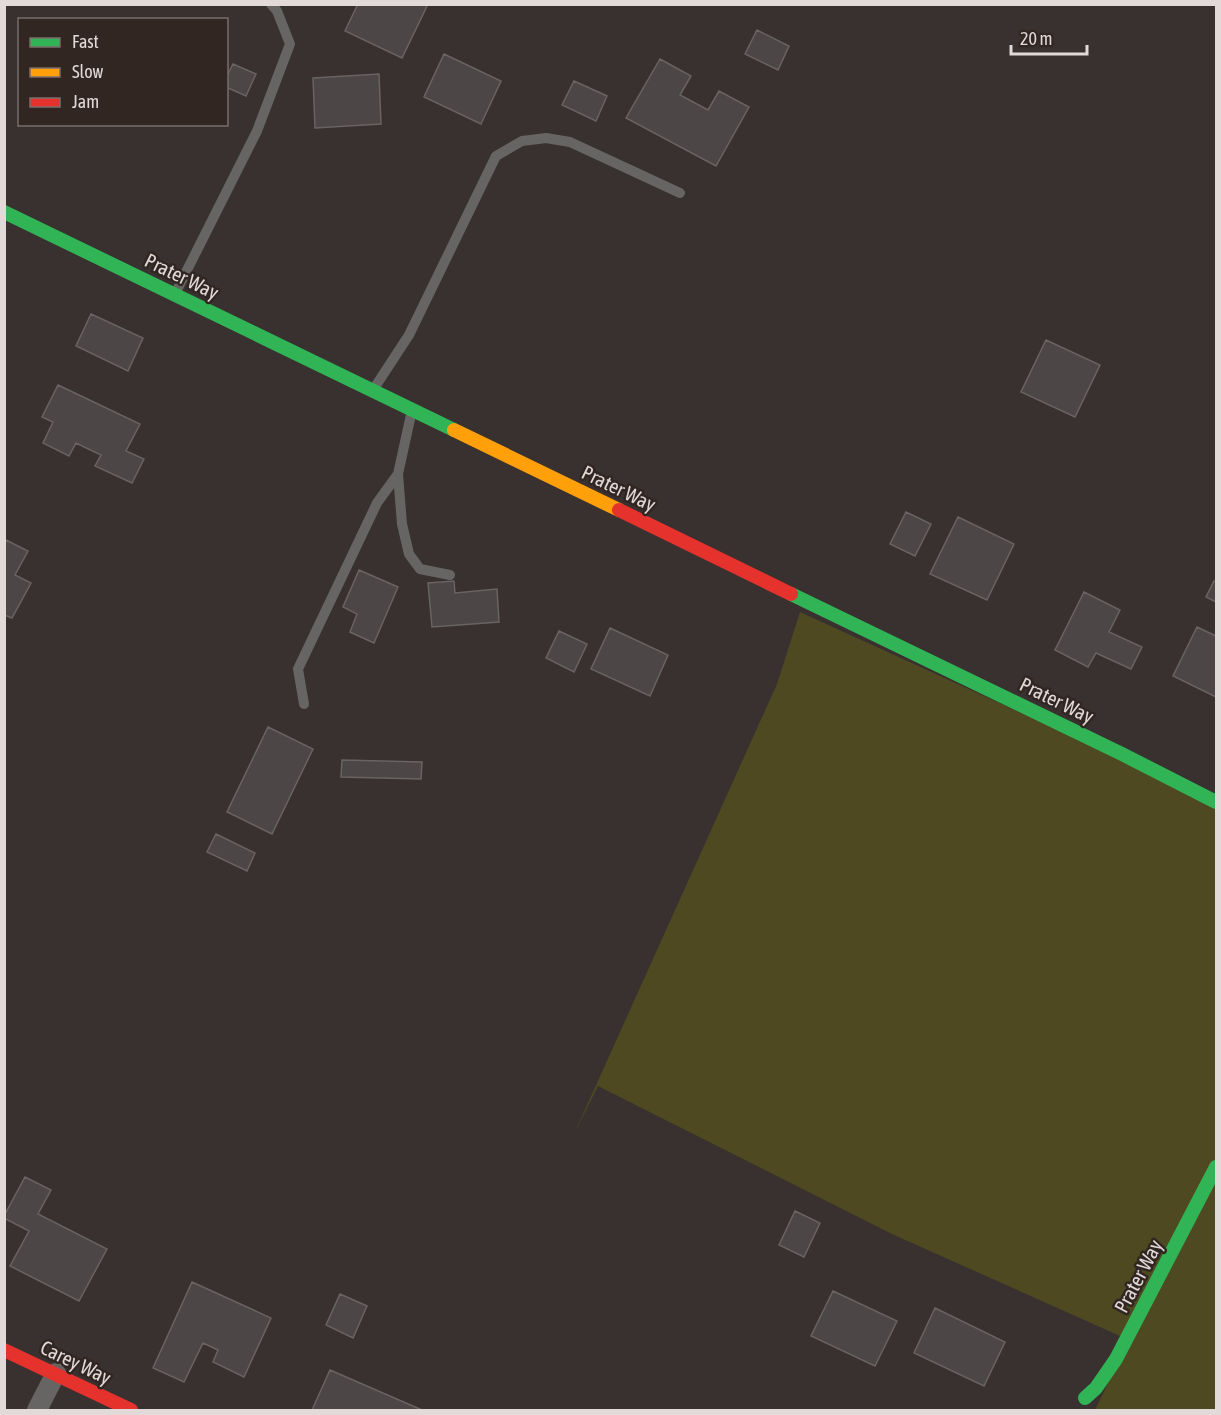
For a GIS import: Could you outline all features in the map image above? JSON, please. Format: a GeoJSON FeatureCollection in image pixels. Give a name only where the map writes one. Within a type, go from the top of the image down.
{"type":"FeatureCollection","features":[{"type":"Feature","properties":{"kind":"street","name":"Prater Way"},"geometry":{"type":"LineString","coordinates":[[4,212],[1079,733],[1216,802]]}},
{"type":"Feature","properties":{"kind":"street","name":"Prater Way"},"geometry":{"type":"LineString","coordinates":[[1085,1398],[1096,1388],[1116,1359],[1216,1167]]}},
{"type":"Feature","properties":{"kind":"street","name":"Carey Way"},"geometry":{"type":"LineString","coordinates":[[4,1350],[131,1410]]}},
{"type":"Feature","properties":{"kind":"street"},"geometry":{"type":"LineString","coordinates":[[38,1410],[56,1373]]}},
{"type":"Feature","properties":{"kind":"lane"},"geometry":{"type":"LineString","coordinates":[[174,294],[257,131],[290,44],[277,10],[271,4]]}},
{"type":"Feature","properties":{"kind":"lane"},"geometry":{"type":"LineString","coordinates":[[373,390],[409,335],[496,156],[522,141],[546,138],[570,142],[680,193]]}},
{"type":"Feature","properties":{"kind":"lane"},"geometry":{"type":"LineString","coordinates":[[412,409],[398,474],[402,524],[409,554],[420,569],[450,575]]}},
{"type":"Feature","properties":{"kind":"lane"},"geometry":{"type":"LineString","coordinates":[[304,704],[298,669],[377,503],[398,474]]}},
{"type":"Feature","properties":{"kind":"shaded area"},"geometry":{"type":"Polygon","coordinates":[[[800,612],[1216,802],[1216,1410],[1095,1410],[1129,1340],[892,1234],[598,1086],[574,1134],[777,684],[800,612]]]}},
{"type":"Feature","properties":{"kind":"building"},"geometry":{"type":"Polygon","coordinates":[[[358,4],[428,4],[402,58],[345,31],[358,4]]]}},
{"type":"Feature","properties":{"kind":"building"},"geometry":{"type":"Polygon","coordinates":[[[757,30],[789,46],[778,70],[745,54],[757,30]]]}},
{"type":"Feature","properties":{"kind":"building"},"geometry":{"type":"Polygon","coordinates":[[[444,54],[501,81],[481,124],[424,97],[444,54]]]}},
{"type":"Feature","properties":{"kind":"building"},"geometry":{"type":"Polygon","coordinates":[[[660,59],[691,76],[680,95],[708,110],[719,91],[749,107],[716,166],[626,118],[660,59]]]}},
{"type":"Feature","properties":{"kind":"building"},"geometry":{"type":"Polygon","coordinates":[[[233,64],[256,74],[246,96],[228,88],[228,74],[233,64]]]}},
{"type":"Feature","properties":{"kind":"building"},"geometry":{"type":"Polygon","coordinates":[[[379,74],[381,124],[315,128],[313,78],[379,74]]]}},
{"type":"Feature","properties":{"kind":"building"},"geometry":{"type":"Polygon","coordinates":[[[574,81],[607,96],[596,121],[562,105],[574,81]]]}},
{"type":"Feature","properties":{"kind":"building"},"geometry":{"type":"Polygon","coordinates":[[[91,314],[143,338],[128,371],[76,346],[91,314]]]}},
{"type":"Feature","properties":{"kind":"building"},"geometry":{"type":"Polygon","coordinates":[[[1046,340],[1100,365],[1075,417],[1021,392],[1046,340]]]}},
{"type":"Feature","properties":{"kind":"building"},"geometry":{"type":"Polygon","coordinates":[[[58,385],[140,424],[126,451],[144,459],[132,483],[95,466],[101,455],[76,443],[69,456],[43,443],[53,422],[42,417],[58,385]]]}},
{"type":"Feature","properties":{"kind":"building"},"geometry":{"type":"Polygon","coordinates":[[[906,512],[931,524],[915,556],[890,544],[906,512]]]}},
{"type":"Feature","properties":{"kind":"building"},"geometry":{"type":"Polygon","coordinates":[[[958,517],[1014,544],[987,600],[930,574],[958,517]]]}},
{"type":"Feature","properties":{"kind":"building"},"geometry":{"type":"Polygon","coordinates":[[[6,540],[28,551],[15,575],[31,583],[12,618],[4,615],[4,543],[6,540]]]}},
{"type":"Feature","properties":{"kind":"building"},"geometry":{"type":"Polygon","coordinates":[[[359,570],[398,587],[374,643],[350,632],[357,614],[343,607],[359,570]]]}},
{"type":"Feature","properties":{"kind":"building"},"geometry":{"type":"Polygon","coordinates":[[[454,581],[455,593],[497,589],[499,622],[432,627],[428,583],[454,581]]]}},
{"type":"Feature","properties":{"kind":"building"},"geometry":{"type":"Polygon","coordinates":[[[1214,581],[1216,582],[1216,602],[1206,597],[1214,581]]]}},
{"type":"Feature","properties":{"kind":"building"},"geometry":{"type":"Polygon","coordinates":[[[1084,592],[1120,610],[1109,632],[1142,647],[1131,669],[1096,653],[1088,667],[1055,650],[1084,592]]]}},
{"type":"Feature","properties":{"kind":"building"},"geometry":{"type":"Polygon","coordinates":[[[1197,627],[1216,636],[1216,697],[1173,676],[1197,627]]]}},
{"type":"Feature","properties":{"kind":"building"},"geometry":{"type":"Polygon","coordinates":[[[610,628],[668,655],[650,696],[591,669],[610,628]]]}},
{"type":"Feature","properties":{"kind":"building"},"geometry":{"type":"Polygon","coordinates":[[[559,631],[587,644],[574,672],[546,658],[559,631]]]}},
{"type":"Feature","properties":{"kind":"building"},"geometry":{"type":"Polygon","coordinates":[[[268,727],[313,749],[272,834],[227,812],[268,727]]]}},
{"type":"Feature","properties":{"kind":"building"},"geometry":{"type":"Polygon","coordinates":[[[342,760],[422,762],[421,779],[341,777],[342,760]]]}},
{"type":"Feature","properties":{"kind":"building"},"geometry":{"type":"Polygon","coordinates":[[[216,834],[255,853],[247,871],[207,852],[216,834]]]}},
{"type":"Feature","properties":{"kind":"building"},"geometry":{"type":"Polygon","coordinates":[[[25,1177],[51,1190],[38,1214],[107,1249],[79,1301],[10,1266],[29,1231],[4,1216],[25,1177]]]}},
{"type":"Feature","properties":{"kind":"building"},"geometry":{"type":"Polygon","coordinates":[[[795,1211],[820,1223],[804,1257],[779,1245],[795,1211]]]}},
{"type":"Feature","properties":{"kind":"building"},"geometry":{"type":"Polygon","coordinates":[[[192,1282],[271,1318],[244,1377],[213,1362],[218,1350],[203,1343],[184,1382],[153,1368],[192,1282]]]}},
{"type":"Feature","properties":{"kind":"building"},"geometry":{"type":"Polygon","coordinates":[[[833,1291],[897,1321],[875,1366],[811,1336],[833,1291]]]}},
{"type":"Feature","properties":{"kind":"building"},"geometry":{"type":"Polygon","coordinates":[[[340,1294],[367,1306],[353,1338],[326,1325],[340,1294]]]}},
{"type":"Feature","properties":{"kind":"building"},"geometry":{"type":"Polygon","coordinates":[[[935,1308],[1005,1342],[984,1386],[914,1353],[935,1308]]]}},
{"type":"Feature","properties":{"kind":"building"},"geometry":{"type":"Polygon","coordinates":[[[330,1370],[422,1410],[312,1410],[330,1370]]]}},
{"type":"Feature","properties":{"kind":"traffic: fast"},"geometry":{"type":"LineString","coordinates":[[4,212],[454,430]]}},
{"type":"Feature","properties":{"kind":"traffic: fast"},"geometry":{"type":"LineString","coordinates":[[791,594],[1216,802]]}},
{"type":"Feature","properties":{"kind":"traffic: fast"},"geometry":{"type":"LineString","coordinates":[[1085,1398],[1096,1388],[1116,1359],[1216,1167]]}},
{"type":"Feature","properties":{"kind":"traffic: slow"},"geometry":{"type":"LineString","coordinates":[[454,430],[619,510]]}},
{"type":"Feature","properties":{"kind":"traffic: jam"},"geometry":{"type":"LineString","coordinates":[[619,510],[791,594]]}},
{"type":"Feature","properties":{"kind":"traffic: jam"},"geometry":{"type":"LineString","coordinates":[[4,1350],[131,1410]]}}]}
